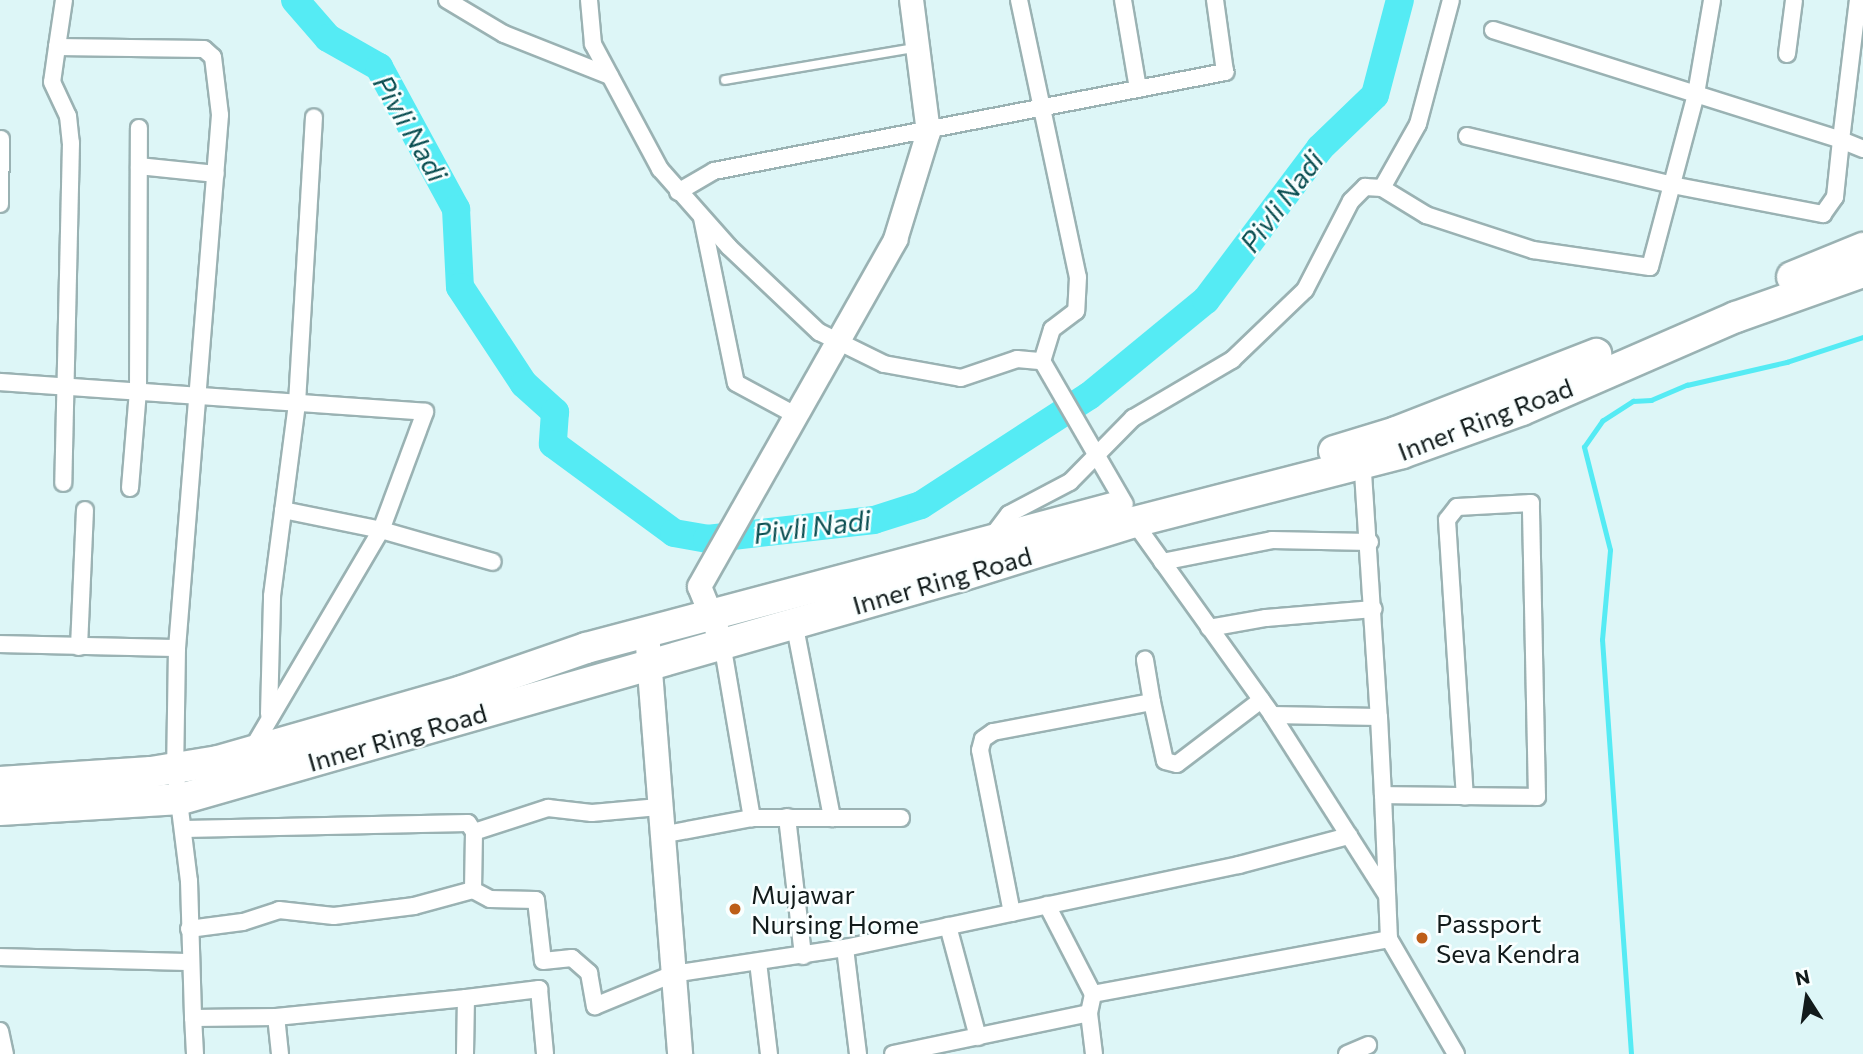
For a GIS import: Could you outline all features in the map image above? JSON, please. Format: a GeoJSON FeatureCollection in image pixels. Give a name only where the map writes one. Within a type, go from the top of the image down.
{"type":"FeatureCollection","features":[{"type":"Feature","properties":{"kind":"highway","name":"Inner Ring Road"},"geometry":{"type":"LineString","coordinates":[[0,810],[181,799],[646,665],[716,630],[986,544],[1129,513],[1361,453],[1855,259]]}},
{"type":"Feature","properties":{"kind":"highway","name":"Inner Ring Road"},"geometry":{"type":"LineString","coordinates":[[0,782],[175,769],[250,752],[647,633],[716,630],[794,622],[1129,513]]}},
{"type":"Feature","properties":{"kind":"main road"},"geometry":{"type":"LineString","coordinates":[[647,633],[646,665],[680,1054]]}},
{"type":"Feature","properties":{"kind":"street"},"geometry":{"type":"LineString","coordinates":[[63,483],[68,387],[69,123],[52,82],[64,0]]}},
{"type":"Feature","properties":{"kind":"street"},"geometry":{"type":"LineString","coordinates":[[447,0],[504,34],[610,76]]}},
{"type":"Feature","properties":{"kind":"street"},"geometry":{"type":"LineString","coordinates":[[590,0],[593,44],[660,169],[701,216],[819,332],[884,364],[961,378],[1017,359],[1042,361]]}},
{"type":"Feature","properties":{"kind":"street"},"geometry":{"type":"LineString","coordinates":[[752,818],[716,630],[699,586],[895,239],[928,132],[912,49],[896,0]]}},
{"type":"Feature","properties":{"kind":"street"},"geometry":{"type":"LineString","coordinates":[[911,0],[912,49]]}},
{"type":"Feature","properties":{"kind":"street"},"geometry":{"type":"LineString","coordinates":[[1019,0],[1078,277],[1076,311],[1052,329],[1042,361],[1096,449],[1129,513],[1272,715],[1387,896]]}},
{"type":"Feature","properties":{"kind":"street"},"geometry":{"type":"LineString","coordinates":[[1123,0],[1138,89]]}},
{"type":"Feature","properties":{"kind":"street"},"geometry":{"type":"LineString","coordinates":[[678,192],[714,172],[1225,72],[1215,0]]}},
{"type":"Feature","properties":{"kind":"street"},"geometry":{"type":"LineString","coordinates":[[1382,188],[1418,124],[1451,0]]}},
{"type":"Feature","properties":{"kind":"street"},"geometry":{"type":"LineString","coordinates":[[986,544],[1009,513],[1070,482],[1096,449],[1133,418],[1232,360],[1305,290],[1351,201],[1365,187],[1382,188],[1426,215],[1533,250],[1650,267],[1696,94],[1712,0]]}},
{"type":"Feature","properties":{"kind":"street"},"geometry":{"type":"LineString","coordinates":[[1787,54],[1794,0]]}},
{"type":"Feature","properties":{"kind":"street"},"geometry":{"type":"LineString","coordinates":[[1467,136],[1672,185],[1823,214],[1835,197],[1858,0]]}},
{"type":"Feature","properties":{"kind":"street"},"geometry":{"type":"LineString","coordinates":[[1493,30],[1863,149]]}},
{"type":"Feature","properties":{"kind":"street"},"geometry":{"type":"LineString","coordinates":[[57,47],[204,49],[213,57],[220,115],[177,648],[175,769],[184,829],[188,962],[195,1054]]}},
{"type":"Feature","properties":{"kind":"street"},"geometry":{"type":"LineString","coordinates":[[269,716],[272,596],[297,402],[314,118]]}},
{"type":"Feature","properties":{"kind":"street"},"geometry":{"type":"LineString","coordinates":[[130,488],[138,391],[139,128]]}},
{"type":"Feature","properties":{"kind":"street"},"geometry":{"type":"LineString","coordinates":[[0,204],[1,139]]}},
{"type":"Feature","properties":{"kind":"street"},"geometry":{"type":"LineString","coordinates":[[139,166],[216,174]]}},
{"type":"Feature","properties":{"kind":"street"},"geometry":{"type":"LineString","coordinates":[[701,216],[736,383],[797,416]]}},
{"type":"Feature","properties":{"kind":"street"},"geometry":{"type":"LineString","coordinates":[[0,383],[425,412],[381,530],[250,752]]}},
{"type":"Feature","properties":{"kind":"street"},"geometry":{"type":"LineString","coordinates":[[1361,453],[1374,609],[1389,939],[1456,1054]]}},
{"type":"Feature","properties":{"kind":"street"},"geometry":{"type":"LineString","coordinates":[[1383,794],[1465,796],[1537,797],[1531,503],[1457,508],[1447,520],[1465,796]]}},
{"type":"Feature","properties":{"kind":"street"},"geometry":{"type":"LineString","coordinates":[[79,647],[85,510]]}},
{"type":"Feature","properties":{"kind":"street"},"geometry":{"type":"LineString","coordinates":[[283,510],[381,530],[493,562]]}},
{"type":"Feature","properties":{"kind":"street"},"geometry":{"type":"LineString","coordinates":[[1162,562],[1272,540],[1370,542]]}},
{"type":"Feature","properties":{"kind":"street"},"geometry":{"type":"LineString","coordinates":[[1209,628],[1374,609]]}},
{"type":"Feature","properties":{"kind":"street"},"geometry":{"type":"LineString","coordinates":[[794,622],[832,818]]}},
{"type":"Feature","properties":{"kind":"street"},"geometry":{"type":"LineString","coordinates":[[0,644],[177,648]]}},
{"type":"Feature","properties":{"kind":"street"},"geometry":{"type":"LineString","coordinates":[[1145,660],[1165,761],[1177,765],[1261,700]]}},
{"type":"Feature","properties":{"kind":"street"},"geometry":{"type":"LineString","coordinates":[[1012,913],[980,750],[983,739],[993,732],[1152,702]]}},
{"type":"Feature","properties":{"kind":"street"},"geometry":{"type":"LineString","coordinates":[[1272,715],[1379,717]]}},
{"type":"Feature","properties":{"kind":"street"},"geometry":{"type":"LineString","coordinates":[[474,832],[548,808],[592,813],[659,807]]}},
{"type":"Feature","properties":{"kind":"street"},"geometry":{"type":"LineString","coordinates":[[787,817],[803,956]]}},
{"type":"Feature","properties":{"kind":"street"},"geometry":{"type":"LineString","coordinates":[[661,835],[752,818],[901,818]]}},
{"type":"Feature","properties":{"kind":"street"},"geometry":{"type":"LineString","coordinates":[[184,829],[468,823],[474,832],[473,890]]}},
{"type":"Feature","properties":{"kind":"street"},"geometry":{"type":"LineString","coordinates":[[544,961],[572,958],[589,973],[595,1006],[673,974],[845,948],[1239,865],[1349,835]]}},
{"type":"Feature","properties":{"kind":"street"},"geometry":{"type":"LineString","coordinates":[[189,929],[243,922],[279,910],[334,916],[414,906],[473,890],[490,899],[536,901],[544,961],[539,989],[545,1054]]}},
{"type":"Feature","properties":{"kind":"street"},"geometry":{"type":"LineString","coordinates":[[1047,905],[1093,994],[1089,1013],[1094,1054]]}},
{"type":"Feature","properties":{"kind":"street"},"geometry":{"type":"LineString","coordinates":[[948,926],[978,1037]]}},
{"type":"Feature","properties":{"kind":"street"},"geometry":{"type":"LineString","coordinates":[[1093,994],[1389,939]]}},
{"type":"Feature","properties":{"kind":"street"},"geometry":{"type":"LineString","coordinates":[[845,948],[858,1054]]}},
{"type":"Feature","properties":{"kind":"street"},"geometry":{"type":"LineString","coordinates":[[0,957],[188,962]]}},
{"type":"Feature","properties":{"kind":"street"},"geometry":{"type":"LineString","coordinates":[[758,962],[769,1054]]}},
{"type":"Feature","properties":{"kind":"street"},"geometry":{"type":"LineString","coordinates":[[193,1018],[276,1017],[539,989]]}},
{"type":"Feature","properties":{"kind":"street"},"geometry":{"type":"LineString","coordinates":[[465,1054],[466,998]]}},
{"type":"Feature","properties":{"kind":"street"},"geometry":{"type":"LineString","coordinates":[[893,1054],[1089,1013]]}},
{"type":"Feature","properties":{"kind":"street"},"geometry":{"type":"LineString","coordinates":[[276,1017],[280,1054]]}},
{"type":"Feature","properties":{"kind":"street"},"geometry":{"type":"LineString","coordinates":[[0,1031],[5,1054]]}},
{"type":"Feature","properties":{"kind":"street"},"geometry":{"type":"LineString","coordinates":[[1347,1054],[1368,1045]]}},
{"type":"Feature","properties":{"kind":"lane"},"geometry":{"type":"LineString","coordinates":[[725,80],[912,49]]}},
{"type":"Feature","properties":{"kind":"waterway","name":"Pivli Nadi"},"geometry":{"type":"LineString","coordinates":[[295,0],[328,38],[379,67],[456,209],[460,287],[524,384],[555,412],[553,444],[674,533],[707,539],[874,520],[921,505],[1089,396],[1206,300],[1320,148],[1375,95],[1400,0]]}},
{"type":"Feature","properties":{"kind":"waterway"},"geometry":{"type":"LineString","coordinates":[[1631,1054],[1602,640],[1610,550],[1584,447],[1602,421],[1633,401],[1651,400],[1687,385],[1787,362],[1863,337]]}},
{"type":"Feature","properties":{"kind":"place","name":"Mujawar Nursing Home"},"geometry":{"type":"Point","coordinates":[735,909]}},
{"type":"Feature","properties":{"kind":"place","name":"Passport Seva Kendra"},"geometry":{"type":"Point","coordinates":[1422,938]}}]}
